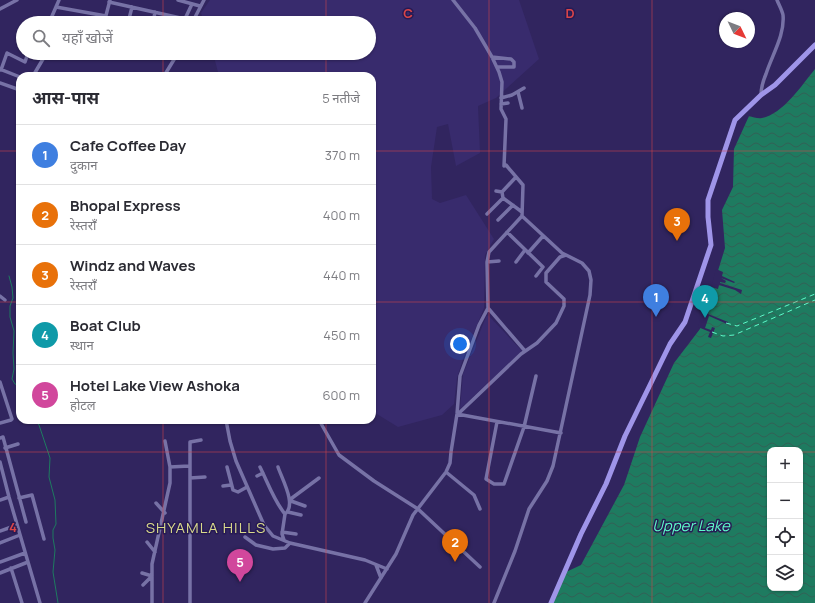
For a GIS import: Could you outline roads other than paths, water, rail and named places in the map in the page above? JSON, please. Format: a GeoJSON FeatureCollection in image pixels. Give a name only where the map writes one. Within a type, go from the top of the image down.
{"type":"FeatureCollection","features":[{"type":"Feature","properties":{"kind":"street"},"geometry":{"type":"LineString","coordinates":[[0,9],[17,0]]}},
{"type":"Feature","properties":{"kind":"street"},"geometry":{"type":"LineString","coordinates":[[52,16],[59,0]]}},
{"type":"Feature","properties":{"kind":"street"},"geometry":{"type":"LineString","coordinates":[[178,0],[200,6]]}},
{"type":"Feature","properties":{"kind":"street"},"geometry":{"type":"LineString","coordinates":[[195,16],[204,0]]}},
{"type":"Feature","properties":{"kind":"street"},"geometry":{"type":"LineString","coordinates":[[365,603],[396,554],[413,515],[446,472],[450,463],[457,414],[460,376],[479,325],[488,308],[487,262],[489,252],[522,214],[523,185],[506,165],[504,166],[506,119],[501,109],[500,98],[502,82],[492,57],[475,28],[453,0]]}},
{"type":"Feature","properties":{"kind":"street"},"geometry":{"type":"LineString","coordinates":[[761,95],[761,90],[772,57],[779,42],[783,23],[783,13],[778,0]]}},
{"type":"Feature","properties":{"kind":"street"},"geometry":{"type":"LineString","coordinates":[[56,6],[106,16],[109,1],[168,16]]}},
{"type":"Feature","properties":{"kind":"street"},"geometry":{"type":"LineString","coordinates":[[186,16],[192,4]]}},
{"type":"Feature","properties":{"kind":"street"},"geometry":{"type":"LineString","coordinates":[[130,16],[132,7]]}},
{"type":"Feature","properties":{"kind":"street"},"geometry":{"type":"LineString","coordinates":[[154,16],[155,12]]}},
{"type":"Feature","properties":{"kind":"street"},"geometry":{"type":"LineString","coordinates":[[551,603],[581,534],[606,484],[625,436],[670,344],[685,322],[711,245],[708,200],[735,120],[761,95],[775,85],[815,45]]}},
{"type":"Feature","properties":{"kind":"street"},"geometry":{"type":"LineString","coordinates":[[16,58],[7,53],[0,69],[16,75]]}},
{"type":"Feature","properties":{"kind":"street"},"geometry":{"type":"LineString","coordinates":[[492,57],[511,59],[514,62],[514,67],[497,67]]}},
{"type":"Feature","properties":{"kind":"street"},"geometry":{"type":"LineString","coordinates":[[35,72],[42,60]]}},
{"type":"Feature","properties":{"kind":"street"},"geometry":{"type":"LineString","coordinates":[[166,72],[174,60]]}},
{"type":"Feature","properties":{"kind":"street"},"geometry":{"type":"LineString","coordinates":[[0,83],[16,89]]}},
{"type":"Feature","properties":{"kind":"street"},"geometry":{"type":"LineString","coordinates":[[500,98],[518,92],[524,88]]}},
{"type":"Feature","properties":{"kind":"street"},"geometry":{"type":"LineString","coordinates":[[518,92],[522,108]]}},
{"type":"Feature","properties":{"kind":"street"},"geometry":{"type":"LineString","coordinates":[[501,104],[508,103]]}},
{"type":"Feature","properties":{"kind":"street"},"geometry":{"type":"LineString","coordinates":[[502,192],[516,177]]}},
{"type":"Feature","properties":{"kind":"street"},"geometry":{"type":"LineString","coordinates":[[496,191],[502,192]]}},
{"type":"Feature","properties":{"kind":"street"},"geometry":{"type":"LineString","coordinates":[[494,603],[515,551],[529,509],[547,481],[554,466],[588,302],[590,280],[588,270],[582,263],[562,253],[522,214],[503,198],[502,192]]}},
{"type":"Feature","properties":{"kind":"street"},"geometry":{"type":"LineString","coordinates":[[487,214],[503,198]]}},
{"type":"Feature","properties":{"kind":"street"},"geometry":{"type":"LineString","coordinates":[[498,220],[512,205]]}},
{"type":"Feature","properties":{"kind":"street"},"geometry":{"type":"LineString","coordinates":[[507,232],[542,267],[536,276]]}},
{"type":"Feature","properties":{"kind":"street"},"geometry":{"type":"LineString","coordinates":[[516,262],[543,236]]}},
{"type":"Feature","properties":{"kind":"street"},"geometry":{"type":"LineString","coordinates":[[457,414],[525,351],[537,343],[556,323],[562,313],[564,299],[546,282],[546,273],[560,257],[566,255]]}},
{"type":"Feature","properties":{"kind":"street"},"geometry":{"type":"LineString","coordinates":[[487,262],[499,261]]}},
{"type":"Feature","properties":{"kind":"street"},"geometry":{"type":"LineString","coordinates":[[0,296],[6,300]]}},
{"type":"Feature","properties":{"kind":"street"},"geometry":{"type":"LineString","coordinates":[[488,308],[525,351]]}},
{"type":"Feature","properties":{"kind":"street"},"geometry":{"type":"LineString","coordinates":[[498,422],[486,479],[494,484],[504,484],[524,427],[536,376]]}},
{"type":"Feature","properties":{"kind":"street"},"geometry":{"type":"LineString","coordinates":[[0,382],[12,419],[0,423]]}},
{"type":"Feature","properties":{"kind":"street"},"geometry":{"type":"LineString","coordinates":[[457,414],[561,433]]}},
{"type":"Feature","properties":{"kind":"street"},"geometry":{"type":"LineString","coordinates":[[227,424],[230,442],[247,487],[264,526],[273,536],[290,543],[365,560],[387,569]]}},
{"type":"Feature","properties":{"kind":"street"},"geometry":{"type":"LineString","coordinates":[[321,424],[339,455],[374,481],[418,509],[480,567]]}},
{"type":"Feature","properties":{"kind":"street"},"geometry":{"type":"LineString","coordinates":[[0,438],[2,437],[26,522]]}},
{"type":"Feature","properties":{"kind":"street"},"geometry":{"type":"LineString","coordinates":[[190,603],[190,442],[201,440]]}},
{"type":"Feature","properties":{"kind":"street"},"geometry":{"type":"LineString","coordinates":[[152,603],[152,564],[165,513],[170,483],[170,468],[165,441]]}},
{"type":"Feature","properties":{"kind":"street"},"geometry":{"type":"LineString","coordinates":[[5,448],[18,444]]}},
{"type":"Feature","properties":{"kind":"street"},"geometry":{"type":"LineString","coordinates":[[0,462],[40,603]]}},
{"type":"Feature","properties":{"kind":"street"},"geometry":{"type":"LineString","coordinates":[[170,468],[189,466]]}},
{"type":"Feature","properties":{"kind":"street"},"geometry":{"type":"LineString","coordinates":[[227,467],[233,490],[238,492],[247,487]]}},
{"type":"Feature","properties":{"kind":"street"},"geometry":{"type":"LineString","coordinates":[[260,467],[280,508],[287,513],[301,515]]}},
{"type":"Feature","properties":{"kind":"street"},"geometry":{"type":"LineString","coordinates":[[278,467],[291,502]]}},
{"type":"Feature","properties":{"kind":"street"},"geometry":{"type":"LineString","coordinates":[[446,472],[474,495],[480,509]]}},
{"type":"Feature","properties":{"kind":"street"},"geometry":{"type":"LineString","coordinates":[[257,476],[263,473]]}},
{"type":"Feature","properties":{"kind":"street"},"geometry":{"type":"LineString","coordinates":[[190,478],[205,477]]}},
{"type":"Feature","properties":{"kind":"street"},"geometry":{"type":"LineString","coordinates":[[284,540],[282,532],[293,496],[319,478]]}},
{"type":"Feature","properties":{"kind":"street"},"geometry":{"type":"LineString","coordinates":[[223,486],[231,485]]}},
{"type":"Feature","properties":{"kind":"street"},"geometry":{"type":"LineString","coordinates":[[0,500],[32,495],[44,539]]}},
{"type":"Feature","properties":{"kind":"street"},"geometry":{"type":"LineString","coordinates":[[291,502],[305,506]]}},
{"type":"Feature","properties":{"kind":"street"},"geometry":{"type":"LineString","coordinates":[[156,503],[165,513]]}},
{"type":"Feature","properties":{"kind":"street"},"geometry":{"type":"LineString","coordinates":[[0,531],[17,525]]}},
{"type":"Feature","properties":{"kind":"street"},"geometry":{"type":"LineString","coordinates":[[282,532],[296,534]]}},
{"type":"Feature","properties":{"kind":"street"},"geometry":{"type":"LineString","coordinates":[[0,543],[20,535]]}},
{"type":"Feature","properties":{"kind":"street"},"geometry":{"type":"LineString","coordinates":[[245,537],[256,545],[274,549],[285,548],[290,543]]}},
{"type":"Feature","properties":{"kind":"street"},"geometry":{"type":"LineString","coordinates":[[147,542],[155,552]]}},
{"type":"Feature","properties":{"kind":"street"},"geometry":{"type":"LineString","coordinates":[[0,562],[25,553]]}},
{"type":"Feature","properties":{"kind":"street"},"geometry":{"type":"LineString","coordinates":[[0,573],[28,562]]}},
{"type":"Feature","properties":{"kind":"street"},"geometry":{"type":"LineString","coordinates":[[376,565],[381,578]]}},
{"type":"Feature","properties":{"kind":"street"},"geometry":{"type":"LineString","coordinates":[[11,568],[22,603]]}},
{"type":"Feature","properties":{"kind":"street"},"geometry":{"type":"LineString","coordinates":[[142,573],[152,576]]}},
{"type":"Feature","properties":{"kind":"street"},"geometry":{"type":"LineString","coordinates":[[143,585],[152,576]]}},
{"type":"Feature","properties":{"kind":"water","name":"Upper Lake"},"geometry":{"type":"Polygon","coordinates":[[[815,69],[815,603],[553,603],[566,572],[581,565],[624,485],[640,437],[674,363],[700,329],[725,248],[722,210],[733,187],[734,149],[749,116],[762,118],[770,115],[785,105],[815,69]]]}},
{"type":"Feature","properties":{"kind":"waterway"},"geometry":{"type":"LineString","coordinates":[[9,276],[13,298],[10,306],[10,317],[14,331],[14,369],[12,379],[16,384]]}},
{"type":"Feature","properties":{"kind":"waterway"},"geometry":{"type":"LineString","coordinates":[[38,424],[50,458],[49,477],[55,500],[56,524],[53,530],[55,550],[53,572],[58,603]]}},
{"type":"Feature","properties":{"kind":"place","name":"Windz and Waves"},"geometry":{"type":"Point","coordinates":[677,241]}},
{"type":"Feature","properties":{"kind":"place","name":"Cafe Coffee Day"},"geometry":{"type":"Point","coordinates":[656,317]}},
{"type":"Feature","properties":{"kind":"place","name":"Boat Club"},"geometry":{"type":"Point","coordinates":[705,318]}},
{"type":"Feature","properties":{"kind":"place","name":"Bhopal Express"},"geometry":{"type":"Point","coordinates":[455,562]}},
{"type":"Feature","properties":{"kind":"place","name":"Hotel Lake View Ashoka"},"geometry":{"type":"Point","coordinates":[240,582]}},
{"type":"Feature","properties":{"kind":"district","name":"SHYAMLA HILLS"},"geometry":{"type":"Point","coordinates":[206,527]}}]}
